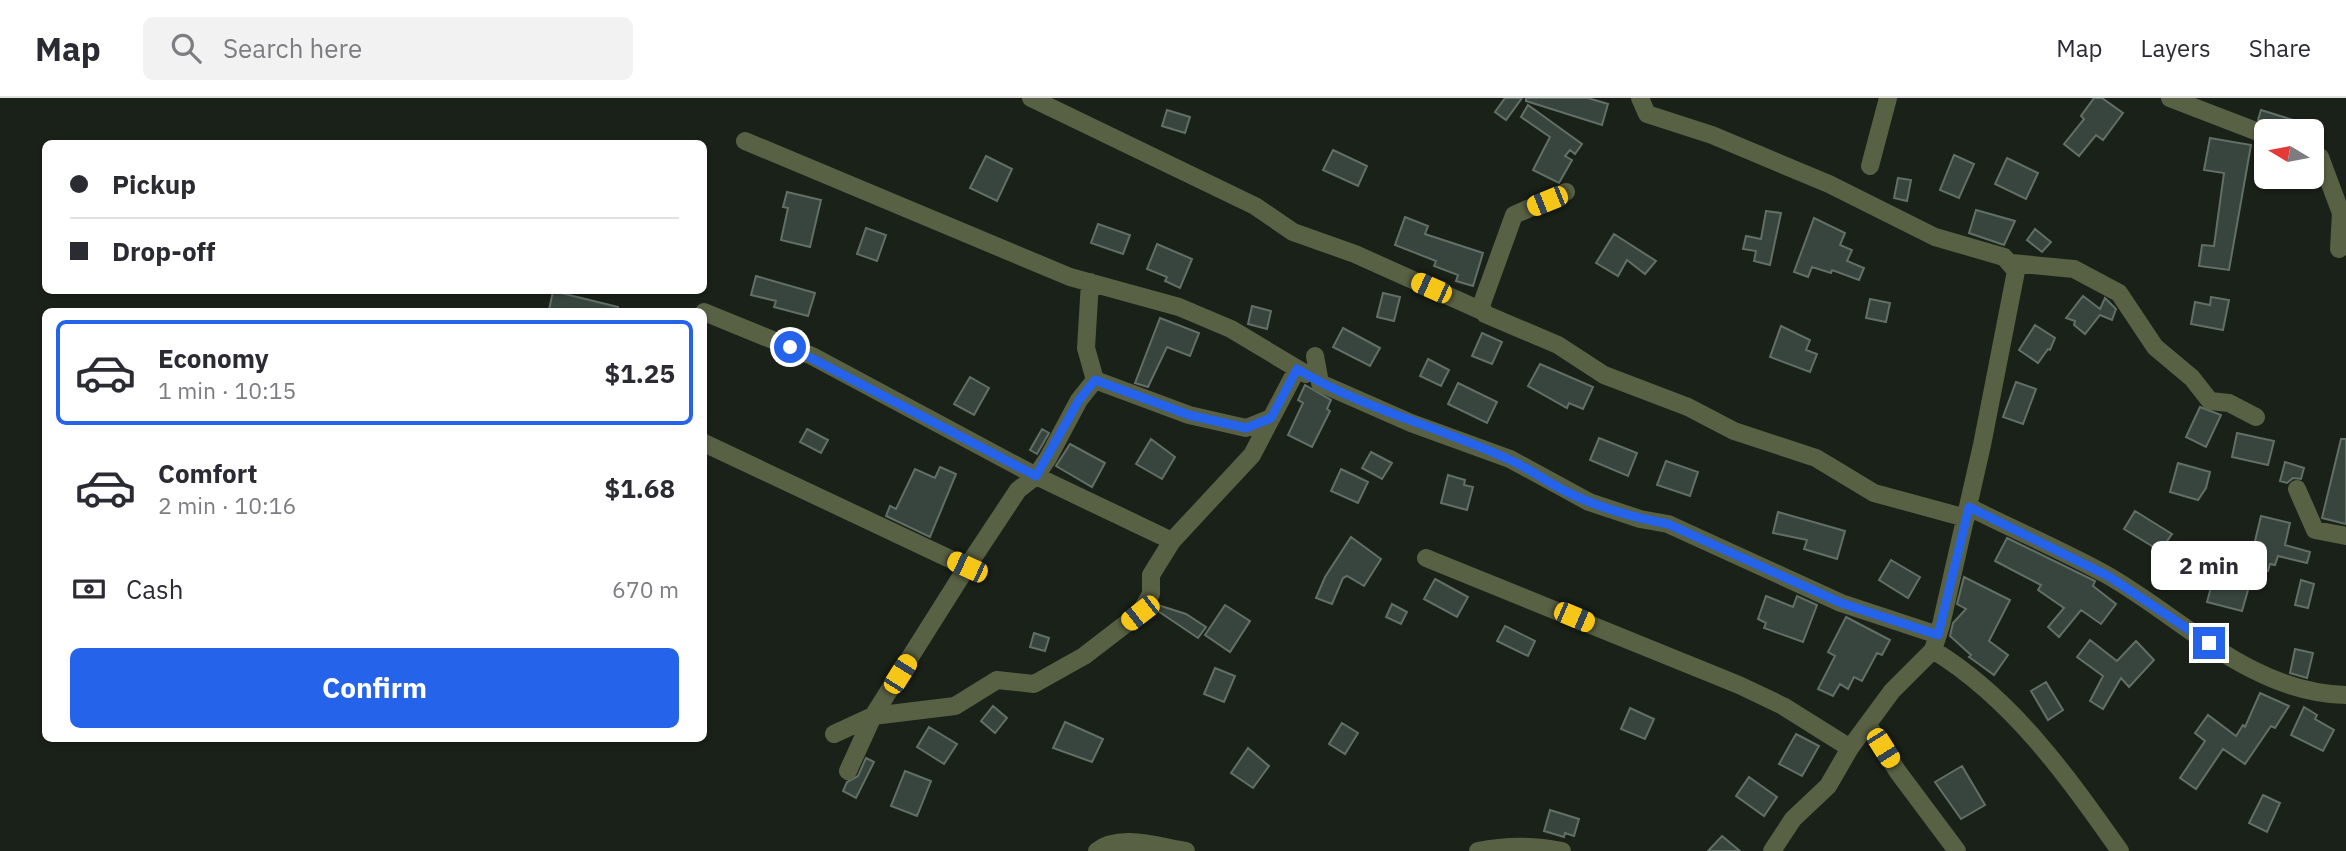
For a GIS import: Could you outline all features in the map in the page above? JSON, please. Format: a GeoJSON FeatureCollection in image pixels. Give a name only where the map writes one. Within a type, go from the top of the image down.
{"type":"FeatureCollection","features":[{"type":"Feature","properties":{"kind":"street"},"geometry":{"type":"LineString","coordinates":[[1031,98],[1255,205],[1293,232],[1355,254],[1558,345],[1604,375],[1688,407],[1734,431],[1816,458],[1874,493],[1967,512],[2108,576],[2259,674],[2300,688],[2346,695]]}},
{"type":"Feature","properties":{"kind":"street"},"geometry":{"type":"LineString","coordinates":[[1640,98],[1647,114],[1712,135],[1829,184],[1935,237],[2004,257],[2012,263],[2016,271],[1967,512],[1935,643],[1892,691],[1850,748],[1828,786],[1793,819],[1772,851]]}},
{"type":"Feature","properties":{"kind":"street"},"geometry":{"type":"LineString","coordinates":[[1870,166],[1888,98]]}},
{"type":"Feature","properties":{"kind":"street"},"geometry":{"type":"LineString","coordinates":[[2170,98],[2254,130]]}},
{"type":"Feature","properties":{"kind":"street"},"geometry":{"type":"LineString","coordinates":[[745,141],[995,247],[1090,282],[1200,316],[1231,329],[1320,383],[1411,423],[1510,460],[1589,502],[1640,519],[1668,524],[1935,643],[2022,723],[2072,784],[2120,851]]}},
{"type":"Feature","properties":{"kind":"street"},"geometry":{"type":"LineString","coordinates":[[2324,167],[2340,213],[2339,249]]}},
{"type":"Feature","properties":{"kind":"street"},"geometry":{"type":"LineString","coordinates":[[1482,310],[1514,215],[1566,192]]}},
{"type":"Feature","properties":{"kind":"street"},"geometry":{"type":"LineString","coordinates":[[2012,263],[2074,269],[2119,293],[2155,347],[2192,378],[2210,401],[2229,403],[2256,418]]}},
{"type":"Feature","properties":{"kind":"street"},"geometry":{"type":"LineString","coordinates":[[1090,282],[1086,348],[1095,380]]}},
{"type":"Feature","properties":{"kind":"street"},"geometry":{"type":"LineString","coordinates":[[707,313],[812,356],[1036,476],[1172,541]]}},
{"type":"Feature","properties":{"kind":"street"},"geometry":{"type":"LineString","coordinates":[[1315,356],[1320,383]]}},
{"type":"Feature","properties":{"kind":"street"},"geometry":{"type":"LineString","coordinates":[[834,734],[873,716],[955,706],[997,680],[1034,684],[1084,656],[1140,613],[1151,594],[1151,575],[1172,541],[1252,455],[1297,369]]}},
{"type":"Feature","properties":{"kind":"street"},"geometry":{"type":"LineString","coordinates":[[1095,380],[1189,415],[1246,428],[1271,418]]}},
{"type":"Feature","properties":{"kind":"street"},"geometry":{"type":"LineString","coordinates":[[848,771],[873,716],[967,567],[1018,491],[1036,476],[1079,400],[1095,380]]}},
{"type":"Feature","properties":{"kind":"street"},"geometry":{"type":"LineString","coordinates":[[707,444],[967,567]]}},
{"type":"Feature","properties":{"kind":"street"},"geometry":{"type":"LineString","coordinates":[[2297,489],[2315,530],[2345,535]]}},
{"type":"Feature","properties":{"kind":"street"},"geometry":{"type":"LineString","coordinates":[[1426,558],[1739,685],[1783,706],[1850,748]]}},
{"type":"Feature","properties":{"kind":"street"},"geometry":{"type":"LineString","coordinates":[[1868,725],[1898,772],[1957,851]]}},
{"type":"Feature","properties":{"kind":"street"},"geometry":{"type":"LineString","coordinates":[[1097,851],[1105,844],[1128,842],[1185,851]]}},
{"type":"Feature","properties":{"kind":"street"},"geometry":{"type":"LineString","coordinates":[[1478,851],[1499,846],[1562,851]]}},
{"type":"Feature","properties":{"kind":"building"},"geometry":{"type":"Polygon","coordinates":[[[1505,98],[1522,98],[1506,120],[1495,112],[1505,98]]]}},
{"type":"Feature","properties":{"kind":"building"},"geometry":{"type":"Polygon","coordinates":[[[1526,98],[1588,98],[1608,104],[1602,125],[1526,101],[1526,98]]]}},
{"type":"Feature","properties":{"kind":"building"},"geometry":{"type":"Polygon","coordinates":[[[2094,98],[2102,98],[2123,113],[2103,140],[2096,135],[2079,156],[2064,144],[2084,119],[2081,116],[2094,98]]]}},
{"type":"Feature","properties":{"kind":"building"},"geometry":{"type":"Polygon","coordinates":[[[1528,105],[1582,144],[1575,154],[1570,150],[1565,156],[1572,160],[1559,183],[1533,170],[1550,137],[1521,117],[1528,105]]]}},
{"type":"Feature","properties":{"kind":"building"},"geometry":{"type":"Polygon","coordinates":[[[1167,110],[1190,117],[1185,133],[1162,126],[1167,110]]]}},
{"type":"Feature","properties":{"kind":"building"},"geometry":{"type":"Polygon","coordinates":[[[2261,110],[2290,119],[2258,119],[2261,110]]]}},
{"type":"Feature","properties":{"kind":"building"},"geometry":{"type":"Polygon","coordinates":[[[2210,138],[2251,145],[2229,270],[2199,266],[2202,245],[2214,246],[2224,173],[2204,170],[2210,138]]]}},
{"type":"Feature","properties":{"kind":"building"},"geometry":{"type":"Polygon","coordinates":[[[1333,150],[1367,166],[1358,186],[1323,170],[1333,150]]]}},
{"type":"Feature","properties":{"kind":"building"},"geometry":{"type":"Polygon","coordinates":[[[1954,155],[1974,164],[1959,198],[1940,190],[1954,155]]]}},
{"type":"Feature","properties":{"kind":"building"},"geometry":{"type":"Polygon","coordinates":[[[986,156],[1012,169],[997,201],[970,188],[986,156]]]}},
{"type":"Feature","properties":{"kind":"building"},"geometry":{"type":"Polygon","coordinates":[[[2007,158],[2038,173],[2026,199],[1995,184],[2007,158]]]}},
{"type":"Feature","properties":{"kind":"building"},"geometry":{"type":"Polygon","coordinates":[[[1898,178],[1911,180],[1907,201],[1894,198],[1898,178]]]}},
{"type":"Feature","properties":{"kind":"building"},"geometry":{"type":"Polygon","coordinates":[[[787,192],[821,200],[810,247],[781,240],[788,208],[783,207],[787,192]]]}},
{"type":"Feature","properties":{"kind":"building"},"geometry":{"type":"Polygon","coordinates":[[[1976,210],[2015,221],[2004,245],[1969,233],[1976,210]]]}},
{"type":"Feature","properties":{"kind":"building"},"geometry":{"type":"Polygon","coordinates":[[[1766,211],[1781,213],[1770,265],[1754,261],[1756,251],[1743,249],[1746,236],[1761,239],[1766,211]]]}},
{"type":"Feature","properties":{"kind":"building"},"geometry":{"type":"Polygon","coordinates":[[[1405,217],[1428,226],[1425,234],[1483,253],[1473,286],[1456,281],[1458,275],[1434,266],[1436,261],[1395,245],[1405,217]]]}},
{"type":"Feature","properties":{"kind":"building"},"geometry":{"type":"Polygon","coordinates":[[[1814,218],[1845,233],[1840,245],[1852,250],[1847,261],[1864,268],[1859,280],[1832,270],[1831,273],[1812,267],[1808,277],[1794,272],[1814,218]]]}},
{"type":"Feature","properties":{"kind":"building"},"geometry":{"type":"Polygon","coordinates":[[[1098,224],[1130,235],[1123,254],[1091,243],[1098,224]]]}},
{"type":"Feature","properties":{"kind":"building"},"geometry":{"type":"Polygon","coordinates":[[[866,228],[886,235],[877,261],[857,254],[866,228]]]}},
{"type":"Feature","properties":{"kind":"building"},"geometry":{"type":"Polygon","coordinates":[[[2035,229],[2051,242],[2042,252],[2027,240],[2035,229]]]}},
{"type":"Feature","properties":{"kind":"building"},"geometry":{"type":"Polygon","coordinates":[[[1614,234],[1656,261],[1645,274],[1627,260],[1618,276],[1596,263],[1614,234]]]}},
{"type":"Feature","properties":{"kind":"building"},"geometry":{"type":"Polygon","coordinates":[[[1157,244],[1192,259],[1180,288],[1165,281],[1167,277],[1147,269],[1157,244]]]}},
{"type":"Feature","properties":{"kind":"building"},"geometry":{"type":"Polygon","coordinates":[[[756,276],[815,293],[808,316],[774,307],[776,301],[751,295],[756,276]]]}},
{"type":"Feature","properties":{"kind":"building"},"geometry":{"type":"Polygon","coordinates":[[[1383,293],[1400,297],[1394,321],[1377,317],[1383,293]]]}},
{"type":"Feature","properties":{"kind":"building"},"geometry":{"type":"Polygon","coordinates":[[[552,294],[565,294],[618,307],[618,308],[549,308],[552,294]]]}},
{"type":"Feature","properties":{"kind":"building"},"geometry":{"type":"Polygon","coordinates":[[[2083,296],[2100,309],[2105,298],[2116,309],[2112,320],[2100,315],[2085,334],[2074,325],[2075,321],[2066,318],[2083,296]]]}},
{"type":"Feature","properties":{"kind":"building"},"geometry":{"type":"Polygon","coordinates":[[[2211,297],[2229,300],[2223,330],[2191,324],[2195,302],[2210,305],[2211,297]]]}},
{"type":"Feature","properties":{"kind":"building"},"geometry":{"type":"Polygon","coordinates":[[[1870,299],[1890,303],[1886,322],[1866,318],[1870,299]]]}},
{"type":"Feature","properties":{"kind":"building"},"geometry":{"type":"Polygon","coordinates":[[[1252,306],[1271,311],[1267,329],[1248,324],[1252,306]]]}},
{"type":"Feature","properties":{"kind":"building"},"geometry":{"type":"Polygon","coordinates":[[[1160,318],[1199,333],[1190,356],[1167,347],[1148,387],[1135,383],[1160,318]]]}},
{"type":"Feature","properties":{"kind":"building"},"geometry":{"type":"Polygon","coordinates":[[[2035,325],[2055,338],[2050,350],[2048,349],[2038,363],[2019,350],[2035,325]]]}},
{"type":"Feature","properties":{"kind":"building"},"geometry":{"type":"Polygon","coordinates":[[[1781,326],[1810,340],[1806,350],[1817,354],[1810,372],[1770,357],[1781,326]]]}},
{"type":"Feature","properties":{"kind":"building"},"geometry":{"type":"Polygon","coordinates":[[[1343,328],[1380,348],[1370,366],[1333,347],[1343,328]]]}},
{"type":"Feature","properties":{"kind":"building"},"geometry":{"type":"Polygon","coordinates":[[[1482,333],[1502,342],[1492,364],[1472,356],[1482,333]]]}},
{"type":"Feature","properties":{"kind":"building"},"geometry":{"type":"Polygon","coordinates":[[[1428,359],[1449,370],[1441,386],[1420,376],[1428,359]]]}},
{"type":"Feature","properties":{"kind":"building"},"geometry":{"type":"Polygon","coordinates":[[[1540,364],[1593,387],[1583,409],[1569,403],[1567,408],[1528,386],[1540,364]]]}},
{"type":"Feature","properties":{"kind":"building"},"geometry":{"type":"Polygon","coordinates":[[[970,377],[989,388],[974,415],[954,404],[970,377]]]}},
{"type":"Feature","properties":{"kind":"building"},"geometry":{"type":"Polygon","coordinates":[[[2016,382],[2036,389],[2023,424],[2003,417],[2016,382]]]}},
{"type":"Feature","properties":{"kind":"building"},"geometry":{"type":"Polygon","coordinates":[[[1458,383],[1497,402],[1487,423],[1448,404],[1458,383]]]}},
{"type":"Feature","properties":{"kind":"building"},"geometry":{"type":"Polygon","coordinates":[[[1305,385],[1331,400],[1327,409],[1330,411],[1312,447],[1288,435],[1303,403],[1298,400],[1305,385]]]}},
{"type":"Feature","properties":{"kind":"building"},"geometry":{"type":"Polygon","coordinates":[[[2200,407],[2221,415],[2206,447],[2186,437],[2200,407]]]}},
{"type":"Feature","properties":{"kind":"building"},"geometry":{"type":"Polygon","coordinates":[[[807,429],[828,440],[821,453],[800,442],[807,429]]]}},
{"type":"Feature","properties":{"kind":"building"},"geometry":{"type":"Polygon","coordinates":[[[1042,429],[1049,433],[1037,454],[1030,450],[1042,429]]]}},
{"type":"Feature","properties":{"kind":"building"},"geometry":{"type":"Polygon","coordinates":[[[2237,433],[2274,441],[2268,465],[2232,457],[2237,433]]]}},
{"type":"Feature","properties":{"kind":"building"},"geometry":{"type":"Polygon","coordinates":[[[1599,438],[1637,453],[1628,476],[1590,460],[1599,438]]]}},
{"type":"Feature","properties":{"kind":"building"},"geometry":{"type":"Polygon","coordinates":[[[1151,439],[1175,457],[1162,479],[1136,464],[1151,439]]]}},
{"type":"Feature","properties":{"kind":"building"},"geometry":{"type":"Polygon","coordinates":[[[2341,439],[2346,439],[2346,524],[2322,518],[2341,439]]]}},
{"type":"Feature","properties":{"kind":"building"},"geometry":{"type":"Polygon","coordinates":[[[1070,444],[1105,463],[1092,487],[1056,466],[1070,444]]]}},
{"type":"Feature","properties":{"kind":"building"},"geometry":{"type":"Polygon","coordinates":[[[1371,452],[1392,463],[1382,479],[1362,468],[1371,452]]]}},
{"type":"Feature","properties":{"kind":"building"},"geometry":{"type":"Polygon","coordinates":[[[1666,461],[1698,472],[1690,496],[1657,485],[1666,461]]]}},
{"type":"Feature","properties":{"kind":"building"},"geometry":{"type":"Polygon","coordinates":[[[2285,462],[2304,468],[2301,479],[2293,478],[2287,483],[2280,481],[2285,462]]]}},
{"type":"Feature","properties":{"kind":"building"},"geometry":{"type":"Polygon","coordinates":[[[2178,463],[2210,472],[2206,488],[2198,500],[2170,492],[2178,463]]]}},
{"type":"Feature","properties":{"kind":"building"},"geometry":{"type":"Polygon","coordinates":[[[940,467],[956,474],[930,537],[886,516],[890,506],[896,509],[915,469],[935,478],[940,467]]]}},
{"type":"Feature","properties":{"kind":"building"},"geometry":{"type":"Polygon","coordinates":[[[1341,469],[1368,482],[1358,503],[1331,491],[1341,469]]]}},
{"type":"Feature","properties":{"kind":"building"},"geometry":{"type":"Polygon","coordinates":[[[1448,475],[1465,480],[1464,485],[1473,487],[1467,510],[1441,503],[1448,475]]]}},
{"type":"Feature","properties":{"kind":"building"},"geometry":{"type":"Polygon","coordinates":[[[2135,511],[2172,534],[2160,551],[2124,529],[2135,511]]]}},
{"type":"Feature","properties":{"kind":"building"},"geometry":{"type":"Polygon","coordinates":[[[1778,512],[1845,531],[1837,559],[1804,549],[1807,540],[1773,533],[1778,512]]]}},
{"type":"Feature","properties":{"kind":"building"},"geometry":{"type":"Polygon","coordinates":[[[2261,516],[2290,523],[2285,545],[2310,552],[2307,563],[2278,556],[2275,565],[2270,564],[2268,571],[2249,566],[2261,516]]]}},
{"type":"Feature","properties":{"kind":"building"},"geometry":{"type":"Polygon","coordinates":[[[1351,537],[1381,559],[1364,586],[1347,576],[1343,578],[1332,604],[1316,598],[1325,577],[1351,537]]]}},
{"type":"Feature","properties":{"kind":"building"},"geometry":{"type":"Polygon","coordinates":[[[2007,538],[2095,581],[2093,586],[2116,604],[2101,624],[2081,610],[2059,637],[2048,627],[2064,608],[2038,590],[2041,585],[1995,561],[2007,538]]]}},
{"type":"Feature","properties":{"kind":"building"},"geometry":{"type":"Polygon","coordinates":[[[1891,560],[1920,577],[1908,598],[1879,580],[1891,560]]]}},
{"type":"Feature","properties":{"kind":"building"},"geometry":{"type":"Polygon","coordinates":[[[2229,566],[2253,573],[2242,611],[2207,602],[2212,584],[2223,587],[2229,566]]]}},
{"type":"Feature","properties":{"kind":"building"},"geometry":{"type":"Polygon","coordinates":[[[1964,577],[2010,600],[1989,641],[2008,655],[1994,675],[1969,657],[1971,655],[1950,636],[1953,623],[1966,609],[1957,604],[1964,577]]]}},
{"type":"Feature","properties":{"kind":"building"},"geometry":{"type":"Polygon","coordinates":[[[1435,579],[1468,597],[1457,617],[1424,599],[1435,579]]]}},
{"type":"Feature","properties":{"kind":"building"},"geometry":{"type":"Polygon","coordinates":[[[2301,580],[2314,584],[2308,608],[2295,605],[2301,580]]]}},
{"type":"Feature","properties":{"kind":"building"},"geometry":{"type":"Polygon","coordinates":[[[1766,596],[1793,607],[1797,596],[1817,605],[1803,642],[1764,628],[1766,623],[1758,619],[1766,596]]]}},
{"type":"Feature","properties":{"kind":"building"},"geometry":{"type":"Polygon","coordinates":[[[1392,604],[1407,612],[1401,624],[1386,617],[1392,604]]]}},
{"type":"Feature","properties":{"kind":"building"},"geometry":{"type":"Polygon","coordinates":[[[1158,605],[1186,614],[1206,627],[1198,638],[1155,609],[1158,605]]]}},
{"type":"Feature","properties":{"kind":"building"},"geometry":{"type":"Polygon","coordinates":[[[1225,605],[1250,621],[1230,652],[1205,635],[1225,605]]]}},
{"type":"Feature","properties":{"kind":"building"},"geometry":{"type":"Polygon","coordinates":[[[1846,617],[1890,640],[1882,655],[1877,653],[1862,681],[1854,677],[1848,689],[1840,684],[1833,696],[1818,689],[1835,656],[1828,652],[1846,617]]]}},
{"type":"Feature","properties":{"kind":"building"},"geometry":{"type":"Polygon","coordinates":[[[1505,626],[1535,641],[1528,656],[1497,641],[1505,626]]]}},
{"type":"Feature","properties":{"kind":"building"},"geometry":{"type":"Polygon","coordinates":[[[1034,633],[1049,638],[1045,651],[1030,647],[1034,633]]]}},
{"type":"Feature","properties":{"kind":"building"},"geometry":{"type":"Polygon","coordinates":[[[2090,640],[2117,661],[2136,641],[2154,660],[2129,687],[2121,678],[2103,709],[2090,701],[2103,676],[2077,657],[2090,640]]]}},
{"type":"Feature","properties":{"kind":"building"},"geometry":{"type":"Polygon","coordinates":[[[2295,649],[2313,653],[2307,678],[2290,673],[2295,649]]]}},
{"type":"Feature","properties":{"kind":"building"},"geometry":{"type":"Polygon","coordinates":[[[1215,668],[1235,676],[1224,702],[1204,694],[1215,668]]]}},
{"type":"Feature","properties":{"kind":"building"},"geometry":{"type":"Polygon","coordinates":[[[2046,682],[2063,710],[2048,720],[2031,691],[2046,682]]]}},
{"type":"Feature","properties":{"kind":"building"},"geometry":{"type":"Polygon","coordinates":[[[2260,693],[2289,706],[2275,728],[2271,726],[2245,764],[2223,749],[2196,789],[2180,778],[2205,741],[2195,733],[2208,715],[2236,736],[2243,725],[2245,727],[2260,693]]]}},
{"type":"Feature","properties":{"kind":"building"},"geometry":{"type":"Polygon","coordinates":[[[993,706],[1007,718],[995,733],[981,721],[993,706]]]}},
{"type":"Feature","properties":{"kind":"building"},"geometry":{"type":"Polygon","coordinates":[[[2304,707],[2317,715],[2315,719],[2334,730],[2323,751],[2291,735],[2304,707]]]}},
{"type":"Feature","properties":{"kind":"building"},"geometry":{"type":"Polygon","coordinates":[[[1630,708],[1654,719],[1645,739],[1621,729],[1630,708]]]}},
{"type":"Feature","properties":{"kind":"building"},"geometry":{"type":"Polygon","coordinates":[[[1065,722],[1103,739],[1092,762],[1053,748],[1065,722]]]}},
{"type":"Feature","properties":{"kind":"building"},"geometry":{"type":"Polygon","coordinates":[[[1342,723],[1358,733],[1345,754],[1329,744],[1342,723]]]}},
{"type":"Feature","properties":{"kind":"building"},"geometry":{"type":"Polygon","coordinates":[[[929,727],[957,744],[944,764],[917,747],[929,727]]]}},
{"type":"Feature","properties":{"kind":"building"},"geometry":{"type":"Polygon","coordinates":[[[1796,734],[1819,746],[1802,776],[1779,764],[1796,734]]]}},
{"type":"Feature","properties":{"kind":"building"},"geometry":{"type":"Polygon","coordinates":[[[1248,748],[1269,766],[1253,788],[1231,773],[1248,748]]]}},
{"type":"Feature","properties":{"kind":"building"},"geometry":{"type":"Polygon","coordinates":[[[866,758],[874,762],[856,798],[843,791],[847,782],[858,776],[866,758]]]}},
{"type":"Feature","properties":{"kind":"building"},"geometry":{"type":"Polygon","coordinates":[[[1962,766],[1985,805],[1961,819],[1935,782],[1962,766]]]}},
{"type":"Feature","properties":{"kind":"building"},"geometry":{"type":"Polygon","coordinates":[[[905,771],[931,781],[917,816],[891,806],[905,771]]]}},
{"type":"Feature","properties":{"kind":"building"},"geometry":{"type":"Polygon","coordinates":[[[1749,777],[1777,797],[1764,816],[1736,796],[1749,777]]]}},
{"type":"Feature","properties":{"kind":"building"},"geometry":{"type":"Polygon","coordinates":[[[2263,795],[2280,803],[2267,832],[2249,823],[2263,795]]]}},
{"type":"Feature","properties":{"kind":"building"},"geometry":{"type":"Polygon","coordinates":[[[1550,810],[1579,819],[1574,836],[1565,833],[1564,837],[1544,831],[1550,810]]]}},
{"type":"Feature","properties":{"kind":"building"},"geometry":{"type":"Polygon","coordinates":[[[1722,836],[1740,851],[1708,851],[1722,836]]]}},
{"type":"Feature","properties":{"kind":"route"},"geometry":{"type":"LineString","coordinates":[[790,347],[812,356],[1036,476],[1079,400],[1095,380],[1189,415],[1246,428],[1271,418],[1297,369],[1320,383],[1411,423],[1510,460],[1589,502],[1640,519],[1668,524],[1763,565],[1841,603],[1938,635],[1969,507],[2108,576],[2209,643]]}}]}
